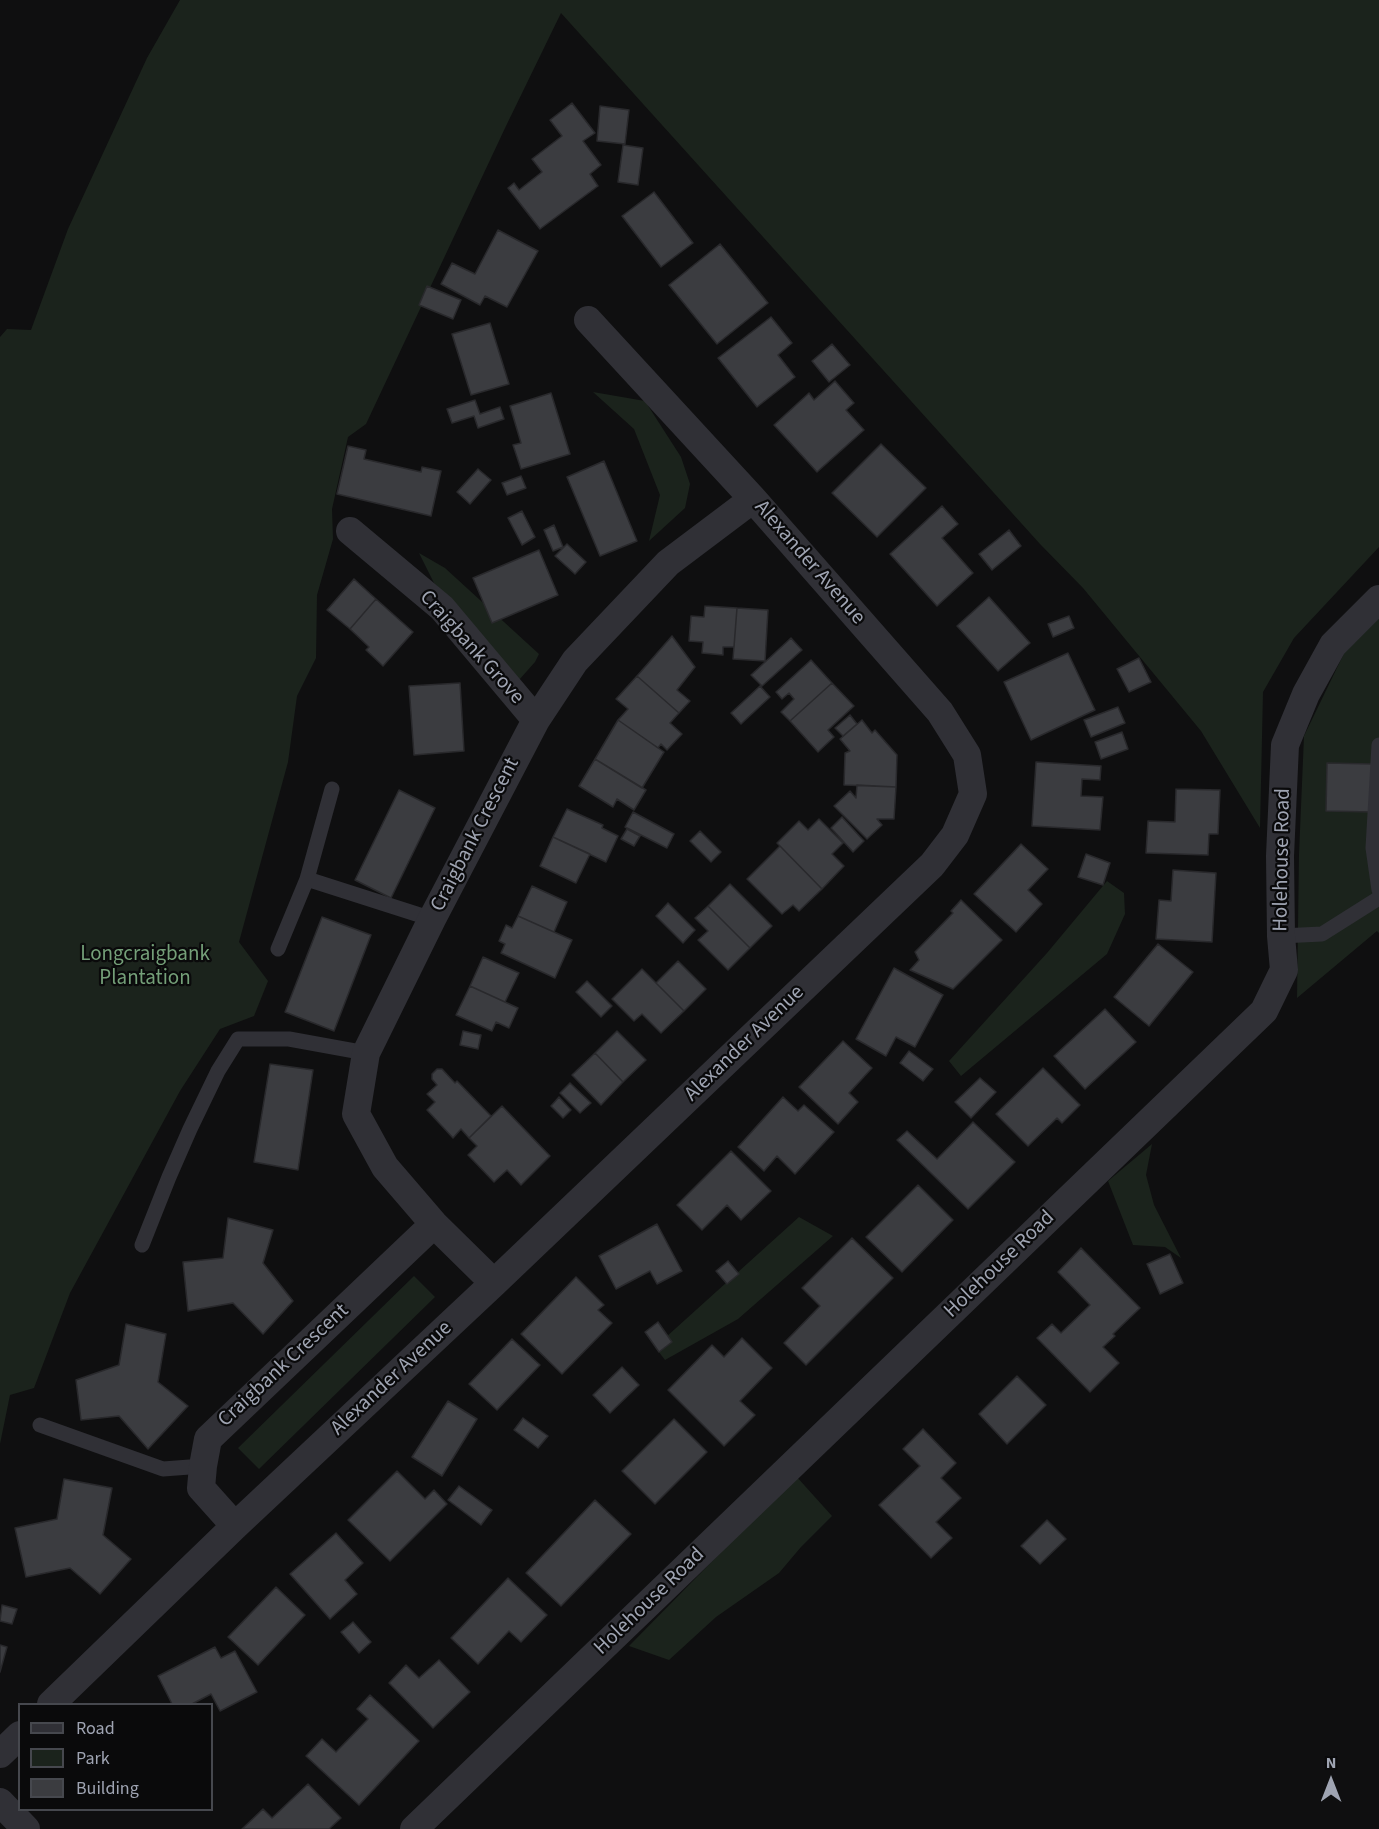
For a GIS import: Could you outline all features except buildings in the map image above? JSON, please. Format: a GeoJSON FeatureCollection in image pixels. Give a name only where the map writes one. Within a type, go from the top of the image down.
{"type":"FeatureCollection","features":[{"type":"Feature","properties":{"kind":"street","name":"Alexander Avenue"},"geometry":{"type":"LineString","coordinates":[[52,1703],[235,1526],[494,1283],[932,865],[955,835],[973,794],[967,754],[940,712],[753,499],[588,320]]}},
{"type":"Feature","properties":{"kind":"street","name":"Craigbank Crescent"},"geometry":{"type":"LineString","coordinates":[[494,1283],[434,1224],[385,1167],[356,1114],[366,1053],[432,919],[536,720],[575,661],[668,563],[753,499]]}},
{"type":"Feature","properties":{"kind":"street","name":"Craigbank Grove"},"geometry":{"type":"LineString","coordinates":[[350,531],[442,608],[536,720]]}},
{"type":"Feature","properties":{"kind":"street","name":"Holehouse Road"},"geometry":{"type":"LineString","coordinates":[[414,1829],[1264,1011],[1284,970],[1281,936],[1280,856],[1285,745],[1306,694],[1333,645],[1379,598]]}},
{"type":"Feature","properties":{"kind":"street","name":"Craigbank Crescent"},"geometry":{"type":"LineString","coordinates":[[235,1526],[201,1488],[208,1439],[434,1224]]}},
{"type":"Feature","properties":{"kind":"street"},"geometry":{"type":"LineString","coordinates":[[0,1754],[18,1737]]}},
{"type":"Feature","properties":{"kind":"street"},"geometry":{"type":"LineString","coordinates":[[0,1802],[26,1829]]}},
{"type":"Feature","properties":{"kind":"lane"},"geometry":{"type":"LineString","coordinates":[[1379,745],[1373,848],[1379,890]]}},
{"type":"Feature","properties":{"kind":"lane"},"geometry":{"type":"LineString","coordinates":[[278,949],[307,879],[332,789]]}},
{"type":"Feature","properties":{"kind":"lane"},"geometry":{"type":"LineString","coordinates":[[307,879],[432,919]]}},
{"type":"Feature","properties":{"kind":"lane"},"geometry":{"type":"LineString","coordinates":[[1281,936],[1322,934],[1379,898]]}},
{"type":"Feature","properties":{"kind":"lane"},"geometry":{"type":"LineString","coordinates":[[141,1245],[190,1129],[218,1071],[238,1039],[289,1039],[366,1053]]}},
{"type":"Feature","properties":{"kind":"lane"},"geometry":{"type":"LineString","coordinates":[[39,1425],[163,1469],[203,1466]]}},
{"type":"Feature","properties":{"kind":"green space","name":"Longcraigbank Plantation"},"geometry":{"type":"Polygon","coordinates":[[[180,0],[1379,0],[1379,547],[1294,638],[1263,692],[1260,828],[1201,731],[1083,588],[1040,544],[561,13],[366,424],[348,437],[332,509],[333,539],[317,595],[316,658],[297,696],[288,762],[239,942],[268,981],[254,1016],[220,1029],[180,1091],[70,1293],[34,1388],[10,1395],[0,1444],[0,337],[7,329],[31,330],[68,229],[147,58],[180,0]]]}},
{"type":"Feature","properties":{"kind":"green space"},"geometry":{"type":"Polygon","coordinates":[[[593,392],[645,401],[681,457],[690,484],[685,508],[649,541],[660,495],[634,429],[593,392]]]}},
{"type":"Feature","properties":{"kind":"green space"},"geometry":{"type":"Polygon","coordinates":[[[419,553],[445,568],[539,654],[519,680],[434,583],[419,553]]]}},
{"type":"Feature","properties":{"kind":"green space"},"geometry":{"type":"Polygon","coordinates":[[[1379,612],[1379,933],[1377,931],[1297,998],[1299,854],[1304,736],[1349,643],[1379,612]]]}},
{"type":"Feature","properties":{"kind":"green space"},"geometry":{"type":"Polygon","coordinates":[[[1107,881],[1124,893],[1125,914],[1107,954],[961,1076],[949,1061],[1047,953],[1107,881]]]}},
{"type":"Feature","properties":{"kind":"green space"},"geometry":{"type":"Polygon","coordinates":[[[1152,1144],[1146,1175],[1154,1205],[1181,1258],[1165,1247],[1133,1245],[1108,1181],[1152,1144]]]}},
{"type":"Feature","properties":{"kind":"green space"},"geometry":{"type":"Polygon","coordinates":[[[799,1217],[833,1236],[738,1319],[665,1360],[655,1347],[799,1217]]]}},
{"type":"Feature","properties":{"kind":"green space"},"geometry":{"type":"Polygon","coordinates":[[[414,1276],[435,1297],[259,1469],[238,1448],[414,1276]]]}},
{"type":"Feature","properties":{"kind":"green space"},"geometry":{"type":"Polygon","coordinates":[[[796,1476],[832,1516],[779,1573],[716,1617],[669,1660],[629,1646],[796,1476]]]}}]}
